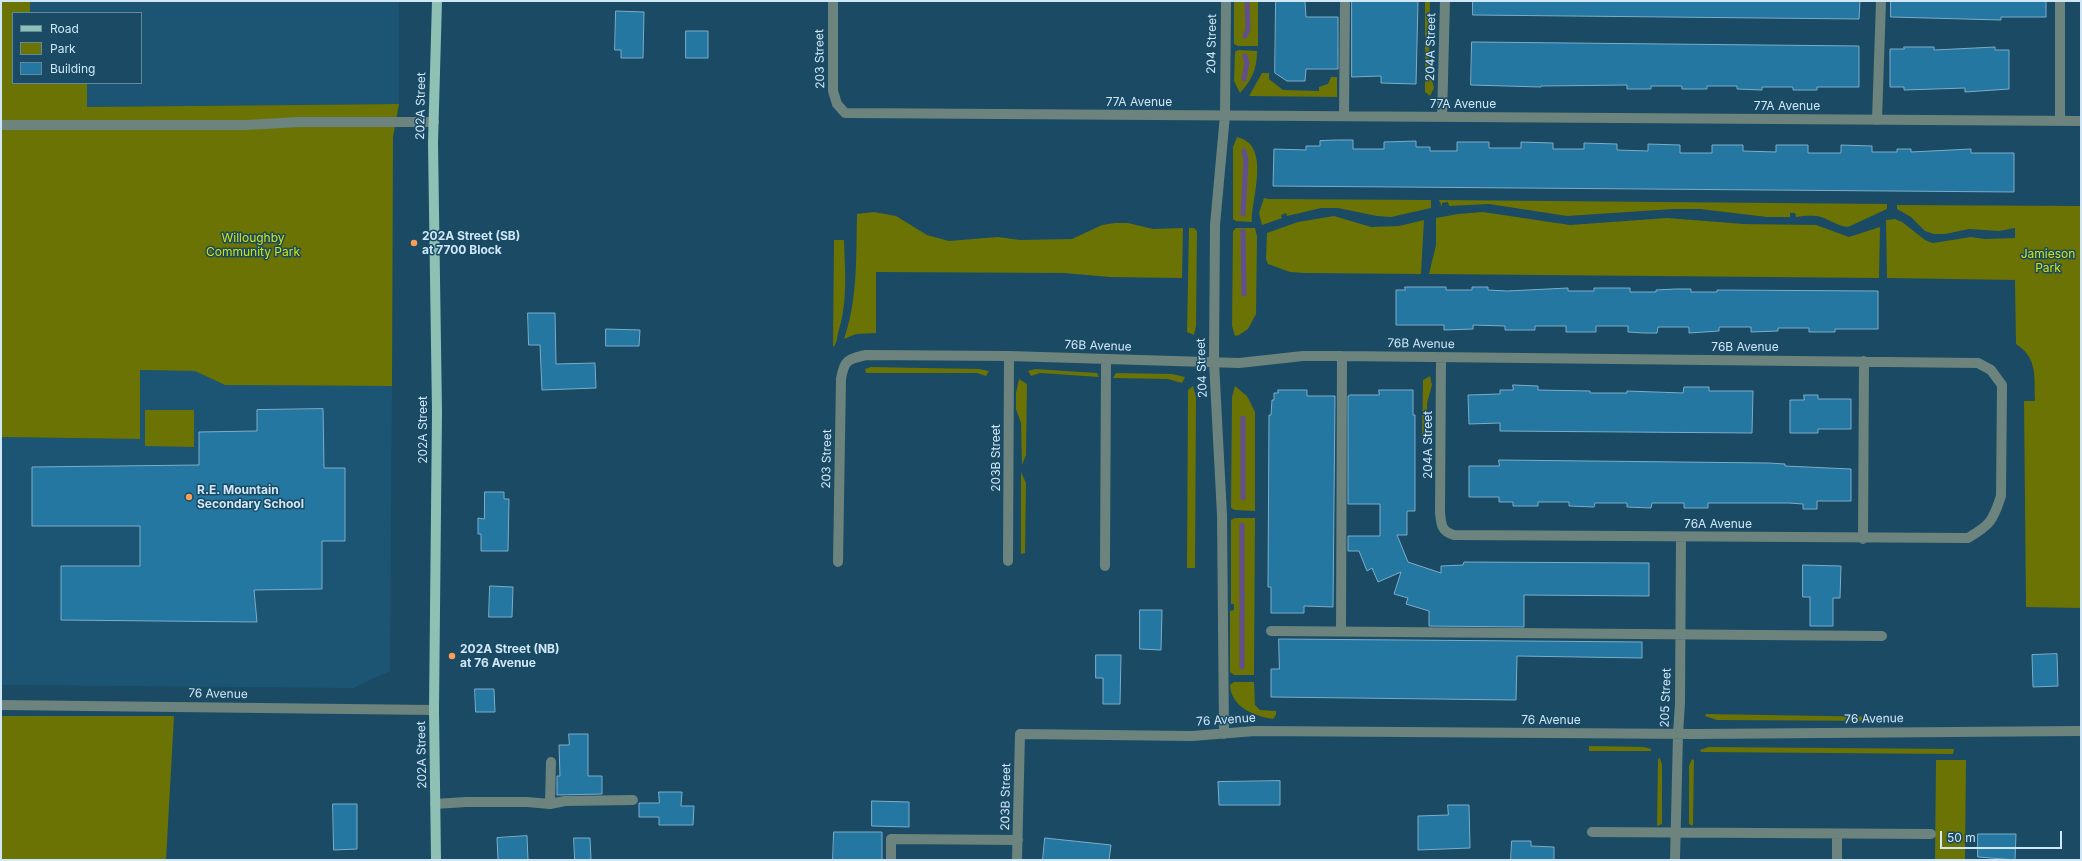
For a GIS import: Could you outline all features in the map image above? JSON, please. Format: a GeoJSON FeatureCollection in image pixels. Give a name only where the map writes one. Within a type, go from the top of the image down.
{"type":"FeatureCollection","features":[{"type":"Feature","properties":{"kind":"main road","name":"202A Street"},"geometry":{"type":"LineString","coordinates":[[436,860],[434,710],[437,412],[434,122],[437,1]]}},
{"type":"Feature","properties":{"kind":"street","name":"203 Street"},"geometry":{"type":"LineString","coordinates":[[833,1],[833,91],[837,104],[845,113]]}},
{"type":"Feature","properties":{"kind":"street","name":"204 Street"},"geometry":{"type":"LineString","coordinates":[[1224,734],[1222,515],[1214,362],[1215,225],[1225,115],[1226,1]]}},
{"type":"Feature","properties":{"kind":"street"},"geometry":{"type":"LineString","coordinates":[[1344,116],[1345,1]]}},
{"type":"Feature","properties":{"kind":"street","name":"204A Street"},"geometry":{"type":"LineString","coordinates":[[1442,117],[1445,1]]}},
{"type":"Feature","properties":{"kind":"street"},"geometry":{"type":"LineString","coordinates":[[1877,120],[1881,1]]}},
{"type":"Feature","properties":{"kind":"street"},"geometry":{"type":"LineString","coordinates":[[2060,1],[2060,121]]}},
{"type":"Feature","properties":{"kind":"street","name":"77A Avenue"},"geometry":{"type":"LineString","coordinates":[[845,113],[2081,121]]}},
{"type":"Feature","properties":{"kind":"street"},"geometry":{"type":"LineString","coordinates":[[1,125],[246,125],[299,122],[434,122]]}},
{"type":"Feature","properties":{"kind":"street","name":"76B Avenue"},"geometry":{"type":"LineString","coordinates":[[850,358],[866,355],[1009,356],[1247,363],[1302,356],[1342,356],[1978,363],[1991,370],[2002,385],[2001,496],[1996,513],[1987,526]]}},
{"type":"Feature","properties":{"kind":"street","name":"203B Street"},"geometry":{"type":"LineString","coordinates":[[1008,561],[1009,356]]}},
{"type":"Feature","properties":{"kind":"street"},"geometry":{"type":"LineString","coordinates":[[1341,631],[1342,356]]}},
{"type":"Feature","properties":{"kind":"street","name":"203 Street"},"geometry":{"type":"LineString","coordinates":[[838,562],[841,379],[843,368],[850,358]]}},
{"type":"Feature","properties":{"kind":"street","name":"204A Street"},"geometry":{"type":"LineString","coordinates":[[1441,358],[1440,512],[1442,526],[1445,532]]}},
{"type":"Feature","properties":{"kind":"street"},"geometry":{"type":"LineString","coordinates":[[1105,566],[1106,360]]}},
{"type":"Feature","properties":{"kind":"street"},"geometry":{"type":"LineString","coordinates":[[1863,539],[1864,361]]}},
{"type":"Feature","properties":{"kind":"street","name":"76A Avenue"},"geometry":{"type":"LineString","coordinates":[[1445,532],[1454,535],[1474,536],[1863,539],[1968,538],[1987,526]]}},
{"type":"Feature","properties":{"kind":"street","name":"205 Street"},"geometry":{"type":"LineString","coordinates":[[1675,860],[1680,704],[1681,537]]}},
{"type":"Feature","properties":{"kind":"street"},"geometry":{"type":"LineString","coordinates":[[1271,631],[1882,636]]}},
{"type":"Feature","properties":{"kind":"street","name":"76 Avenue"},"geometry":{"type":"LineString","coordinates":[[1,706],[434,710]]}},
{"type":"Feature","properties":{"kind":"street","name":"76 Avenue"},"geometry":{"type":"LineString","coordinates":[[1020,734],[1192,736],[1255,731],[1678,734],[2081,731]]}},
{"type":"Feature","properties":{"kind":"street","name":"203B Street"},"geometry":{"type":"LineString","coordinates":[[1017,860],[1020,734]]}},
{"type":"Feature","properties":{"kind":"street"},"geometry":{"type":"LineString","coordinates":[[550,804],[551,762]]}},
{"type":"Feature","properties":{"kind":"street"},"geometry":{"type":"LineString","coordinates":[[435,804],[466,802],[527,802],[550,804],[565,801],[633,800]]}},
{"type":"Feature","properties":{"kind":"street"},"geometry":{"type":"LineString","coordinates":[[1592,832],[1931,834]]}},
{"type":"Feature","properties":{"kind":"street"},"geometry":{"type":"LineString","coordinates":[[1837,834],[1837,860]]}},
{"type":"Feature","properties":{"kind":"street"},"geometry":{"type":"LineString","coordinates":[[891,860],[891,839],[1018,840]]}},
{"type":"Feature","properties":{"kind":"shaded area"},"geometry":{"type":"Polygon","coordinates":[[[30,1],[399,1],[399,104],[87,107],[87,84],[142,84],[142,12],[30,12],[30,1]]]}},
{"type":"Feature","properties":{"kind":"shaded area"},"geometry":{"type":"Polygon","coordinates":[[[140,370],[196,371],[225,385],[392,386],[390,671],[353,688],[1,685],[1,437],[140,439],[140,370]]]}},
{"type":"Feature","properties":{"kind":"green space","name":"Willoughby Community Park"},"geometry":{"type":"Polygon","coordinates":[[[1,1],[30,1],[30,12],[12,12],[12,84],[87,84],[87,107],[399,104],[393,137],[392,386],[225,385],[195,371],[140,370],[140,439],[1,437],[1,1]]]}},
{"type":"Feature","properties":{"kind":"green space"},"geometry":{"type":"Polygon","coordinates":[[[1234,1],[1258,1],[1258,46],[1238,46],[1234,44],[1234,1]]]}},
{"type":"Feature","properties":{"kind":"green space"},"geometry":{"type":"Polygon","coordinates":[[[1425,1],[1430,1],[1429,69],[1434,88],[1430,96],[1425,92],[1425,1]]]}},
{"type":"Feature","properties":{"kind":"green space"},"geometry":{"type":"Polygon","coordinates":[[[1238,50],[1257,51],[1253,74],[1240,93],[1234,81],[1235,52],[1238,50]]]}},
{"type":"Feature","properties":{"kind":"green space"},"geometry":{"type":"Polygon","coordinates":[[[1262,73],[1269,73],[1269,79],[1283,90],[1319,91],[1319,87],[1328,84],[1331,77],[1337,77],[1337,97],[1249,96],[1262,73]]]}},
{"type":"Feature","properties":{"kind":"green space"},"geometry":{"type":"Polygon","coordinates":[[[1237,137],[1248,142],[1254,150],[1257,161],[1252,222],[1236,221],[1233,219],[1233,147],[1237,137]]]}},
{"type":"Feature","properties":{"kind":"green space"},"geometry":{"type":"Polygon","coordinates":[[[1264,198],[1431,200],[1431,208],[1391,217],[1377,216],[1338,208],[1321,208],[1287,216],[1286,213],[1281,215],[1282,218],[1262,225],[1259,213],[1264,198]]]}},
{"type":"Feature","properties":{"kind":"green space"},"geometry":{"type":"Polygon","coordinates":[[[1439,200],[1887,204],[1887,209],[1848,227],[1818,216],[1796,217],[1795,213],[1790,213],[1790,217],[1767,217],[1700,209],[1673,209],[1567,216],[1489,204],[1449,206],[1448,202],[1442,203],[1442,207],[1439,200]]]}},
{"type":"Feature","properties":{"kind":"green space","name":"Jamieson Park"},"geometry":{"type":"Polygon","coordinates":[[[1897,205],[2081,206],[2081,608],[2026,607],[2024,401],[2035,401],[2035,384],[2033,369],[2028,355],[2016,344],[2015,280],[1887,278],[1886,220],[1895,219],[1902,222],[1925,240],[1933,243],[1971,237],[1985,239],[2015,238],[2015,228],[1999,231],[1969,229],[1945,234],[1934,234],[1925,231],[1911,217],[1897,209],[1897,205]]]}},
{"type":"Feature","properties":{"kind":"green space"},"geometry":{"type":"Polygon","coordinates":[[[874,212],[896,216],[927,235],[949,241],[998,237],[1020,240],[1072,239],[1102,225],[1115,223],[1128,223],[1153,229],[1183,228],[1182,278],[1110,277],[1064,273],[876,272],[876,333],[856,334],[844,339],[849,324],[854,293],[857,214],[874,212]]]}},
{"type":"Feature","properties":{"kind":"green space"},"geometry":{"type":"Polygon","coordinates":[[[1483,212],[1570,225],[1667,218],[1744,224],[1816,225],[1849,237],[1880,227],[1879,278],[1429,274],[1436,245],[1436,218],[1483,212]]]}},
{"type":"Feature","properties":{"kind":"green space"},"geometry":{"type":"Polygon","coordinates":[[[1334,216],[1371,227],[1399,226],[1424,220],[1421,274],[1304,273],[1290,272],[1268,264],[1266,259],[1267,233],[1298,222],[1334,216]]]}},
{"type":"Feature","properties":{"kind":"green space"},"geometry":{"type":"Polygon","coordinates":[[[1189,228],[1194,228],[1197,231],[1196,326],[1194,335],[1187,332],[1189,228]]]}},
{"type":"Feature","properties":{"kind":"green space"},"geometry":{"type":"Polygon","coordinates":[[[1236,228],[1255,228],[1257,236],[1256,314],[1248,329],[1235,336],[1232,326],[1233,231],[1236,228]]]}},
{"type":"Feature","properties":{"kind":"green space"},"geometry":{"type":"Polygon","coordinates":[[[834,240],[844,240],[845,299],[836,343],[833,347],[834,240]]]}},
{"type":"Feature","properties":{"kind":"green space"},"geometry":{"type":"Polygon","coordinates":[[[871,367],[979,369],[989,371],[986,376],[977,373],[866,373],[865,369],[871,367]]]}},
{"type":"Feature","properties":{"kind":"green space"},"geometry":{"type":"Polygon","coordinates":[[[1035,369],[1097,373],[1099,377],[1040,373],[1031,376],[1028,371],[1035,369]]]}},
{"type":"Feature","properties":{"kind":"green space"},"geometry":{"type":"Polygon","coordinates":[[[1116,373],[1172,374],[1185,377],[1182,383],[1168,379],[1113,378],[1116,373]]]}},
{"type":"Feature","properties":{"kind":"green space"},"geometry":{"type":"Polygon","coordinates":[[[1430,376],[1432,385],[1427,403],[1427,439],[1422,439],[1423,380],[1430,376]]]}},
{"type":"Feature","properties":{"kind":"green space"},"geometry":{"type":"Polygon","coordinates":[[[1019,379],[1027,384],[1026,455],[1022,465],[1021,423],[1016,409],[1016,393],[1019,379]]]}},
{"type":"Feature","properties":{"kind":"green space"},"geometry":{"type":"Polygon","coordinates":[[[1193,386],[1196,397],[1195,568],[1187,568],[1188,390],[1193,386]]]}},
{"type":"Feature","properties":{"kind":"green space"},"geometry":{"type":"Polygon","coordinates":[[[1235,386],[1247,396],[1255,412],[1255,511],[1235,510],[1231,508],[1232,397],[1235,386]]]}},
{"type":"Feature","properties":{"kind":"green space"},"geometry":{"type":"Polygon","coordinates":[[[145,410],[194,410],[194,447],[145,446],[145,410]]]}},
{"type":"Feature","properties":{"kind":"green space"},"geometry":{"type":"Polygon","coordinates":[[[1021,472],[1026,483],[1025,553],[1021,554],[1021,472]]]}},
{"type":"Feature","properties":{"kind":"green space"},"geometry":{"type":"Polygon","coordinates":[[[1235,518],[1255,518],[1254,675],[1234,675],[1230,672],[1230,611],[1234,610],[1234,604],[1231,604],[1231,520],[1235,518]]]}},
{"type":"Feature","properties":{"kind":"green space"},"geometry":{"type":"Polygon","coordinates":[[[1234,682],[1254,682],[1255,705],[1260,710],[1276,711],[1276,715],[1273,719],[1258,716],[1239,705],[1231,693],[1230,685],[1234,682]]]}},
{"type":"Feature","properties":{"kind":"green space"},"geometry":{"type":"Polygon","coordinates":[[[1706,714],[1887,717],[1889,721],[1717,720],[1705,716],[1706,714]]]}},
{"type":"Feature","properties":{"kind":"green space"},"geometry":{"type":"Polygon","coordinates":[[[1,716],[174,716],[166,860],[1,860],[1,716]]]}},
{"type":"Feature","properties":{"kind":"green space"},"geometry":{"type":"Polygon","coordinates":[[[1589,746],[1644,747],[1651,749],[1651,751],[1589,751],[1589,746]]]}},
{"type":"Feature","properties":{"kind":"green space"},"geometry":{"type":"Polygon","coordinates":[[[1709,747],[1954,749],[1953,754],[1701,752],[1700,750],[1709,747]]]}},
{"type":"Feature","properties":{"kind":"green space"},"geometry":{"type":"Polygon","coordinates":[[[1660,758],[1662,765],[1662,824],[1657,826],[1658,759],[1660,758]]]}},
{"type":"Feature","properties":{"kind":"green space"},"geometry":{"type":"Polygon","coordinates":[[[1692,759],[1694,760],[1693,826],[1689,824],[1689,766],[1692,759]]]}},
{"type":"Feature","properties":{"kind":"green space"},"geometry":{"type":"Polygon","coordinates":[[[1936,760],[1966,760],[1965,860],[1935,860],[1936,760]]]}},
{"type":"Feature","properties":{"kind":"building"},"geometry":{"type":"Polygon","coordinates":[[[1276,1],[1305,1],[1306,17],[1338,17],[1338,69],[1306,69],[1305,81],[1287,81],[1275,73],[1276,1]]]}},
{"type":"Feature","properties":{"kind":"building"},"geometry":{"type":"Polygon","coordinates":[[[1352,1],[1418,1],[1416,84],[1381,83],[1381,76],[1352,77],[1352,1]]]}},
{"type":"Feature","properties":{"kind":"building"},"geometry":{"type":"Polygon","coordinates":[[[1473,1],[1860,1],[1859,19],[1473,15],[1473,1]]]}},
{"type":"Feature","properties":{"kind":"building"},"geometry":{"type":"Polygon","coordinates":[[[1891,1],[2046,1],[2046,17],[2001,17],[2001,20],[1891,17],[1891,1]]]}},
{"type":"Feature","properties":{"kind":"building"},"geometry":{"type":"Polygon","coordinates":[[[616,11],[644,12],[643,58],[621,58],[621,50],[615,50],[616,11]]]}},
{"type":"Feature","properties":{"kind":"building"},"geometry":{"type":"Polygon","coordinates":[[[686,31],[708,31],[708,58],[686,58],[686,31]]]}},
{"type":"Feature","properties":{"kind":"building"},"geometry":{"type":"Polygon","coordinates":[[[1472,42],[1859,46],[1859,87],[1817,87],[1817,90],[1793,90],[1793,87],[1762,87],[1762,90],[1737,89],[1737,86],[1707,86],[1707,89],[1682,89],[1682,86],[1651,86],[1651,89],[1627,89],[1627,85],[1541,87],[1471,85],[1472,42]]]}},
{"type":"Feature","properties":{"kind":"building"},"geometry":{"type":"Polygon","coordinates":[[[1904,47],[1934,47],[1934,50],[1995,47],[1995,50],[2009,50],[2009,89],[1965,92],[1965,88],[1904,90],[1904,87],[1890,87],[1890,49],[1904,49],[1904,47]]]}},
{"type":"Feature","properties":{"kind":"building"},"geometry":{"type":"Polygon","coordinates":[[[1353,140],[1353,149],[1384,149],[1384,142],[1416,141],[1416,147],[1430,147],[1430,151],[1457,151],[1457,142],[1489,142],[1489,148],[1521,148],[1521,142],[1553,143],[1553,149],[1584,149],[1584,143],[1617,144],[1617,150],[1648,151],[1648,144],[1680,145],[1680,153],[1712,153],[1712,145],[1743,145],[1743,151],[1776,152],[1776,145],[1808,145],[1808,153],[1841,153],[1841,145],[1872,146],[1872,152],[1897,152],[1897,149],[1911,149],[1911,152],[1971,149],[1971,153],[2014,153],[2014,192],[1273,186],[1274,149],[1306,150],[1306,146],[1320,146],[1320,141],[1353,140]]]}},
{"type":"Feature","properties":{"kind":"building"},"geometry":{"type":"Polygon","coordinates":[[[1405,287],[1446,287],[1446,290],[1472,290],[1472,287],[1488,287],[1488,290],[1507,291],[1568,288],[1568,291],[1594,291],[1594,288],[1630,288],[1630,292],[1656,292],[1656,290],[1675,289],[1691,289],[1691,292],[1717,292],[1717,290],[1878,291],[1878,329],[1835,329],[1835,332],[1809,332],[1809,328],[1778,328],[1778,331],[1751,332],[1751,327],[1719,327],[1719,331],[1689,333],[1689,327],[1658,327],[1657,333],[1644,333],[1628,332],[1628,326],[1596,326],[1596,332],[1566,332],[1566,326],[1535,326],[1535,330],[1505,330],[1505,326],[1473,325],[1473,329],[1444,330],[1444,325],[1396,325],[1396,290],[1405,290],[1405,287]]]}},
{"type":"Feature","properties":{"kind":"building"},"geometry":{"type":"Polygon","coordinates":[[[528,313],[555,313],[556,364],[595,363],[596,388],[542,390],[540,345],[529,345],[528,313]]]}},
{"type":"Feature","properties":{"kind":"building"},"geometry":{"type":"Polygon","coordinates":[[[606,329],[640,330],[639,346],[606,346],[606,329]]]}},
{"type":"Feature","properties":{"kind":"building"},"geometry":{"type":"Polygon","coordinates":[[[1513,385],[1538,386],[1538,390],[1590,391],[1590,393],[1627,393],[1627,391],[1683,393],[1684,387],[1709,387],[1709,391],[1753,391],[1752,433],[1500,431],[1500,423],[1469,424],[1468,395],[1500,394],[1500,390],[1513,390],[1513,385]]]}},
{"type":"Feature","properties":{"kind":"building"},"geometry":{"type":"Polygon","coordinates":[[[1278,390],[1307,390],[1307,396],[1335,396],[1333,607],[1304,606],[1304,613],[1271,613],[1271,587],[1268,587],[1269,415],[1271,415],[1274,393],[1278,393],[1278,390]]]}},
{"type":"Feature","properties":{"kind":"building"},"geometry":{"type":"Polygon","coordinates":[[[1379,390],[1413,390],[1413,415],[1415,415],[1415,511],[1407,511],[1407,535],[1397,535],[1408,562],[1441,573],[1441,566],[1463,565],[1464,562],[1649,563],[1649,596],[1524,595],[1524,627],[1429,626],[1429,611],[1406,604],[1408,598],[1394,594],[1401,572],[1378,582],[1372,568],[1367,571],[1359,551],[1348,551],[1348,536],[1380,536],[1380,504],[1348,504],[1348,396],[1379,395],[1379,390]]]}},
{"type":"Feature","properties":{"kind":"building"},"geometry":{"type":"Polygon","coordinates":[[[1804,395],[1818,395],[1818,399],[1851,399],[1851,429],[1818,429],[1818,433],[1790,433],[1790,400],[1804,400],[1804,395]]]}},
{"type":"Feature","properties":{"kind":"building","name":"R.E. Mountain Secondary School"},"geometry":{"type":"Polygon","coordinates":[[[323,409],[324,468],[345,468],[345,541],[322,541],[322,589],[254,590],[257,622],[61,620],[61,566],[140,566],[140,526],[32,526],[32,467],[199,465],[199,432],[257,431],[257,410],[323,409]]]}},
{"type":"Feature","properties":{"kind":"building"},"geometry":{"type":"Polygon","coordinates":[[[1499,460],[1769,463],[1785,464],[1785,466],[1851,469],[1851,501],[1817,501],[1817,509],[1803,509],[1803,504],[1789,503],[1708,503],[1708,508],[1684,508],[1684,503],[1652,503],[1651,508],[1627,507],[1627,503],[1595,503],[1594,507],[1569,506],[1569,502],[1538,502],[1538,506],[1513,506],[1513,502],[1499,502],[1499,497],[1469,497],[1469,466],[1499,466],[1499,460]]]}},
{"type":"Feature","properties":{"kind":"building"},"geometry":{"type":"Polygon","coordinates":[[[485,492],[504,492],[504,499],[509,499],[508,551],[481,551],[481,534],[478,534],[478,518],[484,519],[485,492]]]}},
{"type":"Feature","properties":{"kind":"building"},"geometry":{"type":"Polygon","coordinates":[[[1803,565],[1841,566],[1840,598],[1833,598],[1833,626],[1810,626],[1810,597],[1803,597],[1803,565]]]}},
{"type":"Feature","properties":{"kind":"building"},"geometry":{"type":"Polygon","coordinates":[[[490,586],[513,587],[512,617],[489,617],[490,586]]]}},
{"type":"Feature","properties":{"kind":"building"},"geometry":{"type":"Polygon","coordinates":[[[1140,610],[1162,610],[1161,650],[1140,649],[1140,610]]]}},
{"type":"Feature","properties":{"kind":"building"},"geometry":{"type":"Polygon","coordinates":[[[1279,639],[1642,642],[1642,658],[1517,656],[1516,700],[1271,697],[1271,669],[1279,669],[1279,639]]]}},
{"type":"Feature","properties":{"kind":"building"},"geometry":{"type":"Polygon","coordinates":[[[2057,654],[2058,686],[2033,687],[2032,655],[2057,654]]]}},
{"type":"Feature","properties":{"kind":"building"},"geometry":{"type":"Polygon","coordinates":[[[1096,655],[1121,655],[1120,704],[1103,704],[1103,678],[1096,678],[1096,655]]]}},
{"type":"Feature","properties":{"kind":"building"},"geometry":{"type":"Polygon","coordinates":[[[475,689],[494,689],[495,712],[476,712],[475,689]]]}},
{"type":"Feature","properties":{"kind":"building"},"geometry":{"type":"Polygon","coordinates":[[[569,734],[588,734],[588,776],[602,776],[602,794],[557,795],[557,776],[560,776],[559,745],[569,745],[569,734]]]}},
{"type":"Feature","properties":{"kind":"building"},"geometry":{"type":"Polygon","coordinates":[[[1280,781],[1280,805],[1219,805],[1218,782],[1280,781]]]}},
{"type":"Feature","properties":{"kind":"building"},"geometry":{"type":"Polygon","coordinates":[[[659,792],[682,792],[681,806],[694,806],[693,825],[659,825],[659,817],[639,817],[639,803],[659,803],[659,792]]]}},
{"type":"Feature","properties":{"kind":"building"},"geometry":{"type":"Polygon","coordinates":[[[872,801],[909,802],[909,827],[872,826],[872,801]]]}},
{"type":"Feature","properties":{"kind":"building"},"geometry":{"type":"Polygon","coordinates":[[[333,804],[357,804],[357,849],[334,850],[333,804]]]}},
{"type":"Feature","properties":{"kind":"building"},"geometry":{"type":"Polygon","coordinates":[[[1448,805],[1469,805],[1470,848],[1418,850],[1418,816],[1448,815],[1448,805]]]}},
{"type":"Feature","properties":{"kind":"building"},"geometry":{"type":"Polygon","coordinates":[[[834,832],[882,832],[882,860],[833,860],[834,832]]]}},
{"type":"Feature","properties":{"kind":"building"},"geometry":{"type":"Polygon","coordinates":[[[1978,834],[2016,834],[2015,860],[1978,857],[1978,834]]]}},
{"type":"Feature","properties":{"kind":"building"},"geometry":{"type":"Polygon","coordinates":[[[527,836],[528,860],[498,860],[497,838],[527,836]]]}},
{"type":"Feature","properties":{"kind":"building"},"geometry":{"type":"Polygon","coordinates":[[[574,838],[590,838],[591,860],[575,860],[574,838]]]}},
{"type":"Feature","properties":{"kind":"building"},"geometry":{"type":"Polygon","coordinates":[[[1045,838],[1111,845],[1109,860],[1043,860],[1045,838]]]}},
{"type":"Feature","properties":{"kind":"building"},"geometry":{"type":"Polygon","coordinates":[[[1512,841],[1531,841],[1531,846],[1554,847],[1554,860],[1511,860],[1512,841]]]}},
{"type":"Feature","properties":{"kind":"waterway"},"geometry":{"type":"LineString","coordinates":[[1245,36],[1248,29],[1247,1]]}},
{"type":"Feature","properties":{"kind":"waterway"},"geometry":{"type":"LineString","coordinates":[[1244,79],[1247,63],[1245,56]]}},
{"type":"Feature","properties":{"kind":"waterway"},"geometry":{"type":"LineString","coordinates":[[1243,214],[1246,160],[1244,151]]}},
{"type":"Feature","properties":{"kind":"waterway"},"geometry":{"type":"LineString","coordinates":[[1243,231],[1244,294]]}},
{"type":"Feature","properties":{"kind":"waterway"},"geometry":{"type":"LineString","coordinates":[[1243,418],[1243,498]]}},
{"type":"Feature","properties":{"kind":"waterway"},"geometry":{"type":"LineString","coordinates":[[1242,525],[1242,667]]}},
{"type":"Feature","properties":{"kind":"place","name":"202A Street (SB) at 7700 Block"},"geometry":{"type":"Point","coordinates":[414,243]}},
{"type":"Feature","properties":{"kind":"place","name":"R.E. Mountain Secondary School"},"geometry":{"type":"Point","coordinates":[189,497]}},
{"type":"Feature","properties":{"kind":"place","name":"202A Street (NB) at 76 Avenue"},"geometry":{"type":"Point","coordinates":[452,656]}}]}
